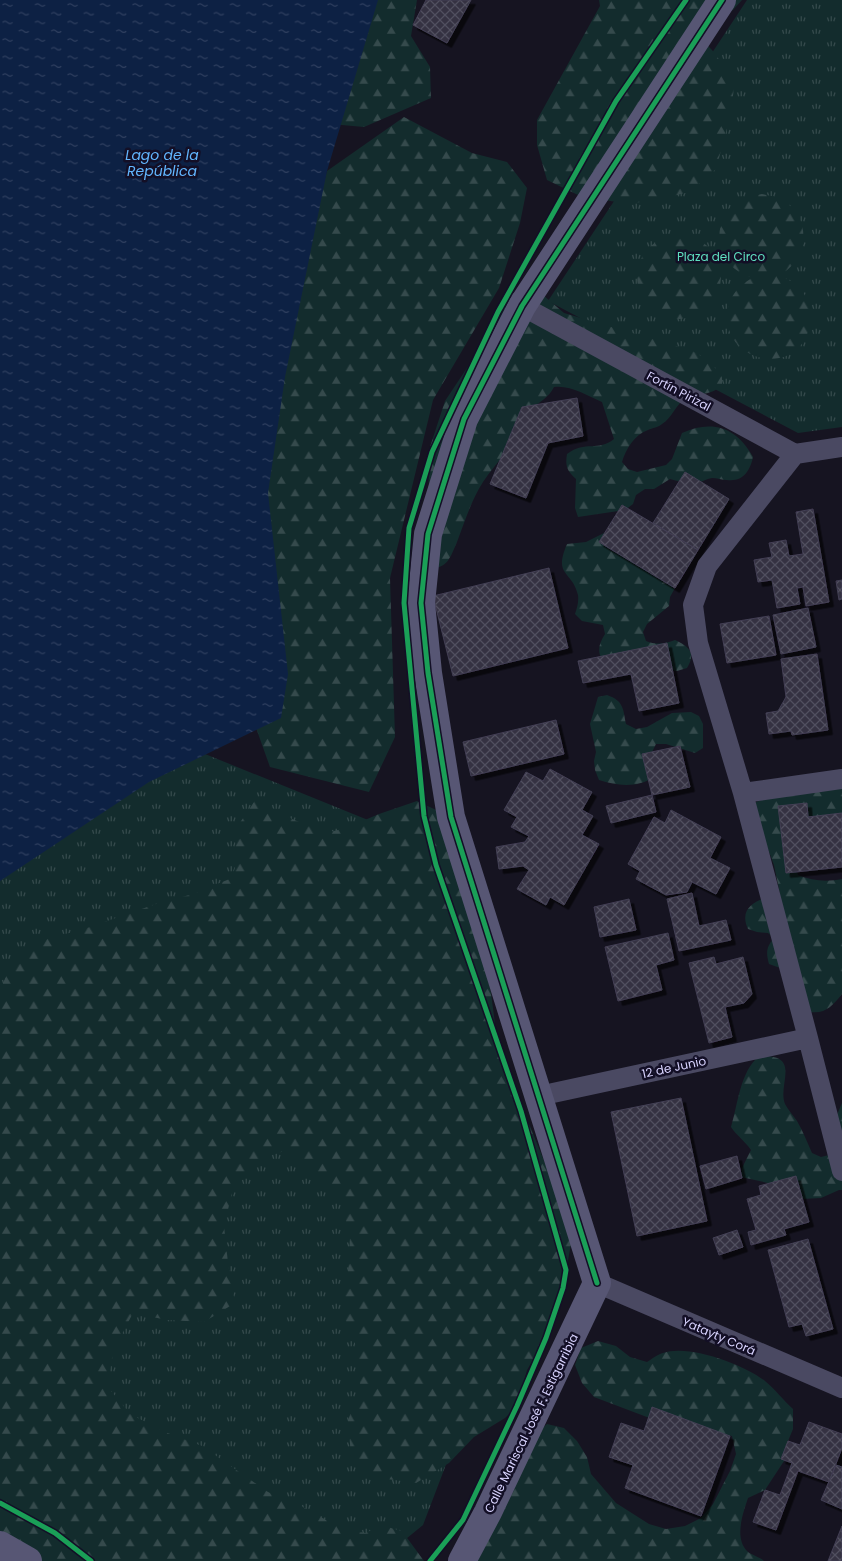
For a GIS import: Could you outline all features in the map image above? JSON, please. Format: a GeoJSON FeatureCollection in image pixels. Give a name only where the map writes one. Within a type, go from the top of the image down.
{"type":"FeatureCollection","features":[{"type":"Feature","properties":{"kind":"street"},"geometry":{"type":"LineString","coordinates":[[597,1283],[451,817],[428,673],[421,603],[428,534],[464,419],[522,306],[722,0]]}},
{"type":"Feature","properties":{"kind":"street","name":"Fortín Pirizal"},"geometry":{"type":"LineString","coordinates":[[522,306],[795,454]]}},
{"type":"Feature","properties":{"kind":"street"},"geometry":{"type":"LineString","coordinates":[[842,447],[795,454],[707,566],[693,605],[698,643],[743,793],[842,1171]]}},
{"type":"Feature","properties":{"kind":"street"},"geometry":{"type":"LineString","coordinates":[[743,793],[842,779]]}},
{"type":"Feature","properties":{"kind":"street","name":"12 de Junio"},"geometry":{"type":"LineString","coordinates":[[539,1096],[808,1038]]}},
{"type":"Feature","properties":{"kind":"street","name":"Yatayty Corá"},"geometry":{"type":"LineString","coordinates":[[597,1283],[842,1388]]}},
{"type":"Feature","properties":{"kind":"street","name":"Calle Mariscal José F. Estigarribia"},"geometry":{"type":"LineString","coordinates":[[462,1561],[484,1520],[597,1283]]}},
{"type":"Feature","properties":{"kind":"street"},"geometry":{"type":"LineString","coordinates":[[0,1545],[28,1561]]}},
{"type":"Feature","properties":{"kind":"green space"},"geometry":{"type":"Polygon","coordinates":[[[361,0],[417,0],[411,36],[430,67],[431,98],[364,127],[331,124],[361,0]]]}},
{"type":"Feature","properties":{"kind":"green space"},"geometry":{"type":"Polygon","coordinates":[[[599,0],[742,0],[733,10],[692,30],[712,50],[735,81],[730,117],[716,169],[690,192],[627,204],[578,195],[547,180],[537,145],[537,120],[600,6],[599,0]]]}},
{"type":"Feature","properties":{"kind":"green space","name":"Plaza del Circo"},"geometry":{"type":"Polygon","coordinates":[[[747,0],[842,0],[842,427],[798,433],[548,301],[747,0]]]}},
{"type":"Feature","properties":{"kind":"green space"},"geometry":{"type":"Polygon","coordinates":[[[404,117],[472,153],[507,162],[527,188],[520,223],[499,288],[433,400],[390,578],[395,737],[369,792],[270,767],[212,605],[327,171],[404,117]]]}},
{"type":"Feature","properties":{"kind":"green space"},"geometry":{"type":"Polygon","coordinates":[[[762,194],[775,197],[788,204],[796,212],[801,222],[803,242],[800,252],[795,262],[778,276],[793,283],[804,294],[809,307],[810,322],[806,336],[798,348],[786,356],[769,359],[754,356],[741,348],[735,342],[729,330],[727,311],[731,299],[742,285],[752,278],[731,266],[724,256],[720,240],[721,224],[729,209],[741,199],[762,194]]]}},
{"type":"Feature","properties":{"kind":"green space"},"geometry":{"type":"Polygon","coordinates":[[[679,235],[695,238],[709,247],[718,261],[721,277],[718,293],[709,307],[695,316],[679,319],[663,316],[649,307],[640,293],[637,277],[640,261],[649,247],[663,238],[679,235]]]}},
{"type":"Feature","properties":{"kind":"green space"},"geometry":{"type":"Polygon","coordinates":[[[517,291],[543,295],[564,313],[693,351],[709,361],[722,376],[722,385],[717,389],[686,398],[669,418],[659,426],[639,435],[628,447],[622,462],[628,469],[637,472],[666,465],[672,459],[682,433],[693,429],[714,427],[732,433],[747,447],[753,457],[748,471],[741,477],[733,480],[712,478],[694,483],[670,479],[654,489],[645,489],[636,495],[633,504],[625,510],[578,517],[575,508],[576,479],[567,468],[567,454],[580,448],[603,445],[614,439],[602,402],[572,389],[554,387],[533,409],[483,482],[447,561],[440,567],[429,569],[428,467],[430,447],[445,401],[473,359],[508,296],[517,291]]]}},
{"type":"Feature","properties":{"kind":"green space"},"geometry":{"type":"Polygon","coordinates":[[[604,533],[612,537],[675,588],[670,597],[669,606],[647,624],[643,632],[646,641],[660,644],[675,640],[688,648],[691,658],[687,668],[677,671],[602,660],[599,650],[605,634],[603,625],[582,621],[575,614],[578,595],[572,581],[563,568],[562,562],[567,544],[586,542],[604,533]]]}},
{"type":"Feature","properties":{"kind":"green space"},"geometry":{"type":"Polygon","coordinates":[[[607,695],[620,703],[626,724],[636,729],[647,727],[672,713],[691,712],[699,716],[703,724],[703,748],[695,753],[666,744],[656,744],[652,752],[654,777],[648,781],[627,785],[599,780],[595,770],[596,752],[590,724],[598,697],[607,695]]]}},
{"type":"Feature","properties":{"kind":"green space"},"geometry":{"type":"Polygon","coordinates":[[[168,739],[400,833],[541,1215],[423,1525],[379,1561],[0,1484],[0,810],[168,739]]]}},
{"type":"Feature","properties":{"kind":"green space"},"geometry":{"type":"Polygon","coordinates":[[[842,786],[842,815],[799,818],[795,865],[798,875],[820,880],[842,879],[842,994],[825,1010],[810,1012],[797,974],[769,964],[767,950],[774,938],[768,933],[748,929],[745,921],[748,908],[753,904],[780,894],[774,865],[753,810],[756,802],[774,796],[842,786]]]}},
{"type":"Feature","properties":{"kind":"green space"},"geometry":{"type":"Polygon","coordinates":[[[256,799],[292,819],[326,833],[346,828],[417,801],[451,817],[491,993],[496,1032],[521,1111],[530,1126],[573,1233],[560,1304],[546,1338],[527,1370],[517,1406],[505,1418],[474,1437],[449,1463],[416,1483],[380,1478],[351,1455],[348,1421],[360,1384],[356,1346],[341,1309],[348,1273],[350,1237],[341,1202],[320,1173],[291,1149],[258,1159],[233,1189],[224,1226],[235,1303],[204,1322],[167,1320],[133,1313],[114,1349],[107,1386],[130,1414],[165,1432],[202,1446],[268,1492],[301,1506],[335,1525],[352,1531],[366,1533],[380,1525],[402,1531],[424,1561],[0,1561],[0,992],[13,956],[44,940],[193,894],[232,878],[236,864],[235,830],[256,799]]]}},
{"type":"Feature","properties":{"kind":"green space"},"geometry":{"type":"Polygon","coordinates":[[[759,1056],[772,1057],[780,1060],[784,1065],[786,1072],[783,1096],[785,1104],[799,1125],[812,1153],[821,1157],[829,1155],[836,1117],[842,1103],[842,1190],[821,1198],[802,1199],[777,1183],[741,1177],[742,1168],[751,1150],[731,1127],[740,1089],[748,1071],[759,1056]]]}},
{"type":"Feature","properties":{"kind":"green space"},"geometry":{"type":"Polygon","coordinates":[[[598,1341],[616,1346],[630,1357],[647,1362],[657,1355],[674,1351],[687,1351],[731,1363],[765,1381],[793,1409],[793,1429],[788,1441],[786,1458],[765,1490],[748,1498],[742,1518],[740,1532],[743,1546],[747,1551],[764,1561],[466,1561],[534,1436],[547,1424],[564,1428],[577,1441],[587,1457],[591,1474],[616,1503],[649,1524],[666,1529],[685,1526],[701,1518],[713,1504],[730,1471],[736,1454],[732,1436],[668,1425],[594,1397],[582,1383],[575,1365],[581,1348],[598,1341]]]}},
{"type":"Feature","properties":{"kind":"water","name":"Lago de la República"},"geometry":{"type":"Polygon","coordinates":[[[0,0],[378,0],[327,171],[285,377],[268,493],[288,674],[281,718],[149,782],[0,881],[0,0]]]}},
{"type":"Feature","properties":{"kind":"building"},"geometry":{"type":"Polygon","coordinates":[[[426,0],[471,0],[447,43],[413,25],[426,0]]]}},
{"type":"Feature","properties":{"kind":"building"},"geometry":{"type":"Polygon","coordinates":[[[577,398],[583,436],[548,443],[526,498],[490,484],[522,407],[577,398]]]}},
{"type":"Feature","properties":{"kind":"building"},"geometry":{"type":"Polygon","coordinates":[[[685,472],[729,499],[698,550],[653,523],[685,472]]]}},
{"type":"Feature","properties":{"kind":"building"},"geometry":{"type":"Polygon","coordinates":[[[622,505],[698,550],[675,588],[599,542],[622,505]]]}},
{"type":"Feature","properties":{"kind":"building"},"geometry":{"type":"Polygon","coordinates":[[[813,509],[829,602],[806,606],[803,587],[797,588],[800,604],[777,608],[772,580],[758,582],[754,560],[772,557],[769,543],[786,540],[789,556],[803,554],[796,512],[813,509]]]}},
{"type":"Feature","properties":{"kind":"building"},"geometry":{"type":"Polygon","coordinates":[[[549,568],[568,648],[453,676],[433,596],[549,568]]]}},
{"type":"Feature","properties":{"kind":"building"},"geometry":{"type":"Polygon","coordinates":[[[842,580],[842,599],[839,600],[836,581],[842,580]]]}},
{"type":"Feature","properties":{"kind":"building"},"geometry":{"type":"Polygon","coordinates":[[[808,608],[816,647],[781,654],[773,615],[808,608]]]}},
{"type":"Feature","properties":{"kind":"building"},"geometry":{"type":"Polygon","coordinates":[[[769,616],[776,655],[727,663],[720,624],[769,616]]]}},
{"type":"Feature","properties":{"kind":"building"},"geometry":{"type":"Polygon","coordinates":[[[667,643],[679,703],[639,711],[631,674],[583,683],[578,661],[667,643]]]}},
{"type":"Feature","properties":{"kind":"building"},"geometry":{"type":"Polygon","coordinates":[[[817,654],[828,730],[792,735],[791,731],[769,734],[766,713],[778,711],[786,697],[781,659],[817,654]]]}},
{"type":"Feature","properties":{"kind":"building"},"geometry":{"type":"Polygon","coordinates":[[[556,720],[564,754],[471,776],[463,742],[556,720]]]}},
{"type":"Feature","properties":{"kind":"building"},"geometry":{"type":"Polygon","coordinates":[[[680,746],[690,787],[652,795],[642,754],[680,746]]]}},
{"type":"Feature","properties":{"kind":"building"},"geometry":{"type":"Polygon","coordinates":[[[550,769],[592,792],[582,810],[593,816],[582,835],[599,844],[564,905],[550,897],[546,905],[517,889],[529,870],[523,866],[499,869],[496,847],[525,842],[529,836],[511,827],[517,817],[504,810],[526,772],[543,781],[550,769]]]}},
{"type":"Feature","properties":{"kind":"building"},"geometry":{"type":"Polygon","coordinates":[[[652,795],[656,812],[611,823],[606,806],[652,795]]]}},
{"type":"Feature","properties":{"kind":"building"},"geometry":{"type":"Polygon","coordinates":[[[807,803],[808,817],[842,813],[842,867],[786,873],[778,806],[807,803]]]}},
{"type":"Feature","properties":{"kind":"building"},"geometry":{"type":"Polygon","coordinates":[[[671,810],[721,837],[710,858],[730,868],[716,894],[692,882],[687,892],[666,895],[636,879],[640,871],[628,864],[654,817],[665,823],[671,810]]]}},
{"type":"Feature","properties":{"kind":"building"},"geometry":{"type":"Polygon","coordinates":[[[692,893],[699,926],[726,920],[731,940],[679,951],[667,899],[692,893]]]}},
{"type":"Feature","properties":{"kind":"building"},"geometry":{"type":"Polygon","coordinates":[[[629,899],[636,930],[600,937],[594,907],[629,899]]]}},
{"type":"Feature","properties":{"kind":"building"},"geometry":{"type":"Polygon","coordinates":[[[668,933],[674,960],[656,965],[662,990],[618,1001],[605,947],[668,933]]]}},
{"type":"Feature","properties":{"kind":"building"},"geometry":{"type":"Polygon","coordinates":[[[714,957],[716,964],[743,957],[752,994],[744,1003],[725,1007],[732,1037],[709,1043],[689,963],[714,957]]]}},
{"type":"Feature","properties":{"kind":"building"},"geometry":{"type":"Polygon","coordinates":[[[681,1098],[707,1221],[637,1236],[611,1112],[681,1098]]]}},
{"type":"Feature","properties":{"kind":"building"},"geometry":{"type":"Polygon","coordinates":[[[737,1156],[742,1178],[706,1189],[700,1166],[737,1156]]]}},
{"type":"Feature","properties":{"kind":"building"},"geometry":{"type":"Polygon","coordinates":[[[796,1176],[809,1222],[784,1229],[786,1235],[751,1245],[748,1232],[756,1230],[747,1199],[761,1195],[759,1186],[796,1176]]]}},
{"type":"Feature","properties":{"kind":"building"},"geometry":{"type":"Polygon","coordinates":[[[737,1230],[743,1247],[719,1255],[713,1238],[737,1230]]]}},
{"type":"Feature","properties":{"kind":"building"},"geometry":{"type":"Polygon","coordinates":[[[808,1239],[833,1329],[806,1336],[802,1324],[789,1327],[768,1250],[808,1239]]]}},
{"type":"Feature","properties":{"kind":"building"},"geometry":{"type":"Polygon","coordinates":[[[652,1407],[730,1436],[701,1516],[625,1488],[633,1465],[609,1457],[621,1423],[644,1431],[652,1407]]]}},
{"type":"Feature","properties":{"kind":"building"},"geometry":{"type":"Polygon","coordinates":[[[809,1422],[842,1434],[842,1448],[829,1482],[798,1471],[776,1530],[753,1522],[765,1490],[780,1495],[792,1463],[781,1459],[788,1441],[800,1445],[809,1422]]]}},
{"type":"Feature","properties":{"kind":"building"},"geometry":{"type":"Polygon","coordinates":[[[836,1465],[842,1467],[842,1509],[821,1500],[836,1465]]]}},
{"type":"Feature","properties":{"kind":"building"},"geometry":{"type":"Polygon","coordinates":[[[842,1526],[842,1561],[828,1561],[842,1526]]]}},
{"type":"Feature","properties":{"kind":"cycle path"},"geometry":{"type":"LineString","coordinates":[[430,1561],[463,1520],[517,1406],[546,1338],[563,1288],[566,1270],[521,1111],[436,865],[424,816],[404,603],[409,528],[432,452],[498,312],[616,101],[686,0]]}},
{"type":"Feature","properties":{"kind":"cycle path"},"geometry":{"type":"LineString","coordinates":[[597,1283],[451,817],[428,673],[421,603],[428,534],[464,419],[522,306],[722,0]]}},
{"type":"Feature","properties":{"kind":"cycle path"},"geometry":{"type":"LineString","coordinates":[[0,1503],[55,1533],[91,1561]]}}]}
